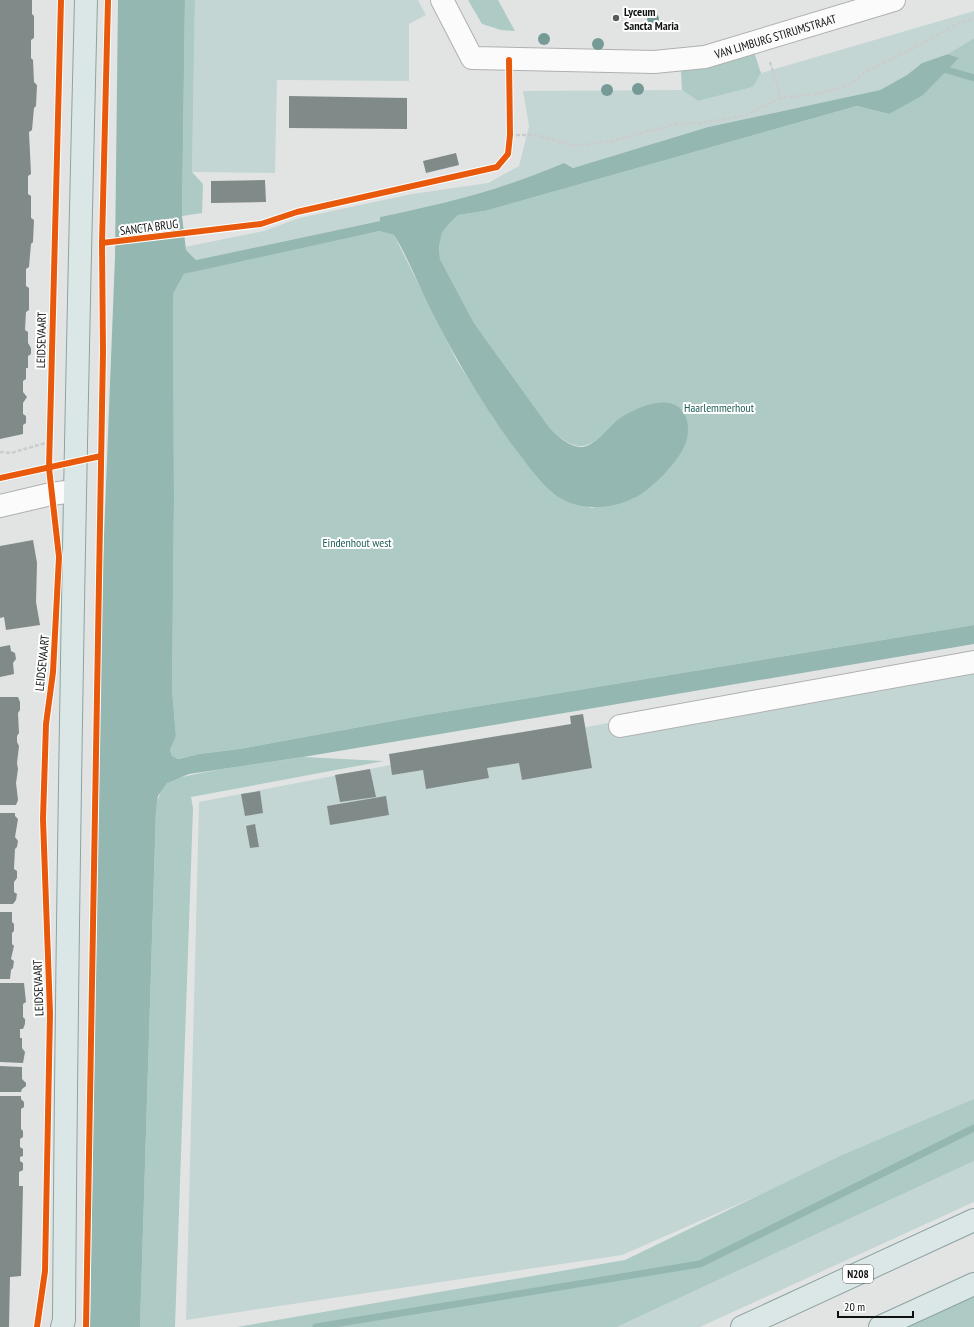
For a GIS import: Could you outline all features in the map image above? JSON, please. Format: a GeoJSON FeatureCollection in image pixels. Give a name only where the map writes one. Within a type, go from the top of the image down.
{"type":"FeatureCollection","features":[{"type":"Feature","properties":{"kind":"main road"},"geometry":{"type":"LineString","coordinates":[[62,1327],[64,1320],[67,926],[74,491],[86,0]]}},
{"type":"Feature","properties":{"kind":"main road","name":"N208"},"geometry":{"type":"LineString","coordinates":[[742,1327],[974,1220]]}},
{"type":"Feature","properties":{"kind":"main road"},"geometry":{"type":"LineString","coordinates":[[880,1327],[974,1284]]}},
{"type":"Feature","properties":{"kind":"street","name":"VAN LIMBURG STIRUMSTRAAT"},"geometry":{"type":"LineString","coordinates":[[442,0],[472,58],[654,62],[705,57],[763,38],[894,0]]}},
{"type":"Feature","properties":{"kind":"street"},"geometry":{"type":"LineString","coordinates":[[0,506],[52,494],[74,491]]}},
{"type":"Feature","properties":{"kind":"street"},"geometry":{"type":"LineString","coordinates":[[620,726],[974,662]]}},
{"type":"Feature","properties":{"kind":"path"},"geometry":{"type":"LineString","coordinates":[[510,128],[510,138],[536,135],[568,146],[612,141],[676,124],[701,123],[743,116],[781,98],[816,94],[848,86],[865,72],[905,53],[957,24],[974,18]]}},
{"type":"Feature","properties":{"kind":"path"},"geometry":{"type":"LineString","coordinates":[[763,38],[781,98]]}},
{"type":"Feature","properties":{"kind":"path"},"geometry":{"type":"LineString","coordinates":[[0,452],[12,453],[49,446],[50,435]]}},
{"type":"Feature","properties":{"kind":"shaded area"},"geometry":{"type":"Polygon","coordinates":[[[195,0],[418,0],[426,15],[409,24],[409,81],[277,80],[275,173],[192,172],[195,0]]]}},
{"type":"Feature","properties":{"kind":"shaded area"},"geometry":{"type":"Polygon","coordinates":[[[974,11],[974,38],[948,54],[922,63],[907,75],[880,90],[708,127],[573,168],[564,163],[528,178],[447,203],[380,217],[380,221],[196,260],[185,247],[264,231],[299,218],[412,194],[488,183],[519,166],[529,126],[523,91],[682,90],[698,101],[753,87],[761,73],[974,11]]]}},
{"type":"Feature","properties":{"kind":"shaded area"},"geometry":{"type":"Polygon","coordinates":[[[974,652],[974,1101],[622,1255],[186,1320],[199,802],[974,652]]]}},
{"type":"Feature","properties":{"kind":"shaded area"},"geometry":{"type":"Polygon","coordinates":[[[974,1161],[974,1202],[700,1327],[617,1327],[974,1161]]]}},
{"type":"Feature","properties":{"kind":"green space"},"geometry":{"type":"Polygon","coordinates":[[[185,0],[195,0],[192,172],[203,184],[202,213],[182,216],[185,0]]]}},
{"type":"Feature","properties":{"kind":"green space"},"geometry":{"type":"Polygon","coordinates":[[[468,0],[498,0],[515,31],[501,30],[482,24],[468,0]]]}},
{"type":"Feature","properties":{"kind":"green space","name":"Eindenhout west"},"geometry":{"type":"Polygon","coordinates":[[[974,38],[974,625],[431,714],[239,749],[199,754],[177,759],[172,756],[170,750],[176,736],[172,690],[174,500],[173,294],[184,274],[313,243],[379,231],[394,235],[457,361],[494,419],[522,457],[552,492],[591,508],[634,498],[666,471],[684,447],[617,421],[599,438],[584,446],[576,446],[559,437],[549,427],[474,323],[440,259],[439,245],[442,233],[458,215],[485,211],[857,106],[889,114],[947,70],[959,58],[948,54],[974,38]]]}},
{"type":"Feature","properties":{"kind":"green space"},"geometry":{"type":"Polygon","coordinates":[[[754,52],[761,73],[753,87],[698,101],[682,90],[681,71],[704,68],[754,52]]]}},
{"type":"Feature","properties":{"kind":"green space"},"geometry":{"type":"Polygon","coordinates":[[[303,757],[384,761],[191,797],[193,808],[175,1327],[140,1327],[156,810],[158,799],[162,789],[167,783],[175,779],[209,771],[303,757]]]}},
{"type":"Feature","properties":{"kind":"green space"},"geometry":{"type":"Polygon","coordinates":[[[974,1099],[974,1161],[617,1327],[237,1327],[625,1260],[840,1156],[974,1099]]]}},
{"type":"Feature","properties":{"kind":"green space"},"geometry":{"type":"Polygon","coordinates":[[[974,1294],[974,1327],[904,1327],[974,1294]]]}},
{"type":"Feature","properties":{"kind":"water"},"geometry":{"type":"Polygon","coordinates":[[[118,0],[185,0],[182,216],[186,250],[196,260],[380,221],[380,217],[428,207],[474,195],[519,181],[564,163],[573,168],[708,127],[880,90],[907,75],[922,63],[948,54],[959,58],[923,95],[889,114],[857,106],[485,211],[458,215],[448,225],[442,233],[439,246],[440,259],[474,323],[549,427],[563,440],[572,445],[581,447],[590,444],[622,417],[639,408],[649,405],[669,403],[677,406],[683,412],[688,424],[687,439],[675,461],[648,489],[634,498],[624,502],[603,507],[581,506],[562,499],[553,493],[536,476],[510,442],[468,378],[427,302],[394,235],[379,231],[184,274],[173,294],[174,500],[172,690],[176,736],[170,750],[172,756],[178,759],[199,754],[239,749],[431,714],[974,625],[974,644],[303,757],[189,774],[167,783],[158,796],[156,810],[140,1327],[90,1327],[102,586],[115,257],[118,0]]]}},
{"type":"Feature","properties":{"kind":"building"},"geometry":{"type":"Polygon","coordinates":[[[0,0],[32,0],[34,38],[31,40],[31,58],[33,60],[34,82],[37,85],[36,106],[34,108],[32,130],[29,132],[31,174],[28,176],[28,194],[31,196],[31,218],[34,220],[33,242],[31,244],[29,267],[26,269],[26,286],[29,288],[29,310],[26,312],[25,330],[28,332],[28,343],[31,348],[31,354],[28,356],[26,379],[23,381],[23,392],[27,397],[23,403],[23,414],[26,416],[26,423],[23,425],[23,434],[0,439],[0,0]]]}},
{"type":"Feature","properties":{"kind":"building"},"geometry":{"type":"Polygon","coordinates":[[[289,96],[407,98],[407,129],[289,128],[289,96]]]}},
{"type":"Feature","properties":{"kind":"building"},"geometry":{"type":"Polygon","coordinates":[[[456,153],[459,165],[426,173],[423,161],[456,153]]]}},
{"type":"Feature","properties":{"kind":"building"},"geometry":{"type":"Polygon","coordinates":[[[265,180],[266,202],[211,203],[211,181],[265,180]]]}},
{"type":"Feature","properties":{"kind":"building"},"geometry":{"type":"Polygon","coordinates":[[[33,540],[37,563],[36,602],[40,625],[6,630],[4,617],[0,618],[0,546],[33,540]]]}},
{"type":"Feature","properties":{"kind":"building"},"geometry":{"type":"Polygon","coordinates":[[[10,645],[11,651],[15,653],[16,659],[13,663],[14,674],[0,677],[0,647],[10,645]]]}},
{"type":"Feature","properties":{"kind":"building"},"geometry":{"type":"Polygon","coordinates":[[[0,697],[18,697],[20,702],[20,710],[18,713],[19,733],[17,736],[17,742],[19,746],[16,783],[18,800],[16,805],[0,805],[0,697]]]}},
{"type":"Feature","properties":{"kind":"building"},"geometry":{"type":"Polygon","coordinates":[[[583,714],[592,768],[522,780],[519,763],[487,768],[489,778],[426,789],[423,770],[392,775],[389,754],[571,724],[570,716],[583,714]]]}},
{"type":"Feature","properties":{"kind":"building"},"geometry":{"type":"Polygon","coordinates":[[[370,769],[376,797],[340,802],[335,775],[370,769]]]}},
{"type":"Feature","properties":{"kind":"building"},"geometry":{"type":"Polygon","coordinates":[[[260,791],[263,813],[245,816],[241,794],[260,791]]]}},
{"type":"Feature","properties":{"kind":"building"},"geometry":{"type":"Polygon","coordinates":[[[386,796],[389,815],[330,825],[327,806],[386,796]]]}},
{"type":"Feature","properties":{"kind":"building"},"geometry":{"type":"Polygon","coordinates":[[[0,813],[15,813],[15,816],[18,819],[15,837],[18,841],[15,849],[14,869],[17,871],[17,878],[14,882],[14,892],[17,894],[16,900],[13,904],[0,904],[0,813]]]}},
{"type":"Feature","properties":{"kind":"building"},"geometry":{"type":"Polygon","coordinates":[[[255,824],[259,847],[250,848],[246,826],[255,824]]]}},
{"type":"Feature","properties":{"kind":"building"},"geometry":{"type":"Polygon","coordinates":[[[0,912],[12,912],[12,922],[14,924],[12,944],[14,946],[11,959],[14,961],[10,979],[0,979],[0,912]]]}},
{"type":"Feature","properties":{"kind":"building"},"geometry":{"type":"Polygon","coordinates":[[[0,983],[24,983],[26,1002],[23,1004],[23,1017],[25,1019],[25,1024],[23,1029],[20,1029],[22,1048],[25,1052],[23,1063],[0,1062],[0,983]]]}},
{"type":"Feature","properties":{"kind":"building"},"geometry":{"type":"Polygon","coordinates":[[[0,1066],[22,1067],[22,1079],[26,1083],[26,1086],[21,1092],[0,1092],[0,1066]]]}},
{"type":"Feature","properties":{"kind":"building"},"geometry":{"type":"Polygon","coordinates":[[[0,1096],[21,1096],[21,1099],[24,1102],[24,1107],[21,1109],[21,1129],[23,1131],[23,1137],[20,1139],[20,1147],[23,1149],[23,1156],[20,1157],[20,1161],[23,1163],[23,1170],[19,1172],[19,1186],[23,1186],[21,1276],[10,1277],[9,1327],[0,1327],[0,1096]]]}},
{"type":"Feature","properties":{"kind":"waterway"},"geometry":{"type":"LineString","coordinates":[[947,70],[974,78]]}},
{"type":"Feature","properties":{"kind":"waterway"},"geometry":{"type":"LineString","coordinates":[[316,1327],[700,1264],[974,1128]]}},
{"type":"Feature","properties":{"kind":"cycle path","name":"LEIDSEVAART"},"geometry":{"type":"LineString","coordinates":[[37,1327],[45,1271],[50,1013],[43,819],[46,724],[53,672],[59,557],[49,468],[61,0]]}},
{"type":"Feature","properties":{"kind":"cycle path"},"geometry":{"type":"LineString","coordinates":[[86,1327],[103,351],[102,243],[108,0]]}},
{"type":"Feature","properties":{"kind":"cycle path","name":"SANCTA BRUG"},"geometry":{"type":"LineString","coordinates":[[102,243],[261,224],[297,212],[497,167],[508,154],[510,135],[509,60]]}},
{"type":"Feature","properties":{"kind":"cycle path"},"geometry":{"type":"LineString","coordinates":[[0,478],[101,456]]}},
{"type":"Feature","properties":{"kind":"place","name":"Lyceum Sancta Maria"},"geometry":{"type":"Point","coordinates":[616,18]}},
{"type":"Feature","properties":{"kind":"park label","name":"Haarlemmerhout"},"geometry":{"type":"Point","coordinates":[719,407]}}]}
